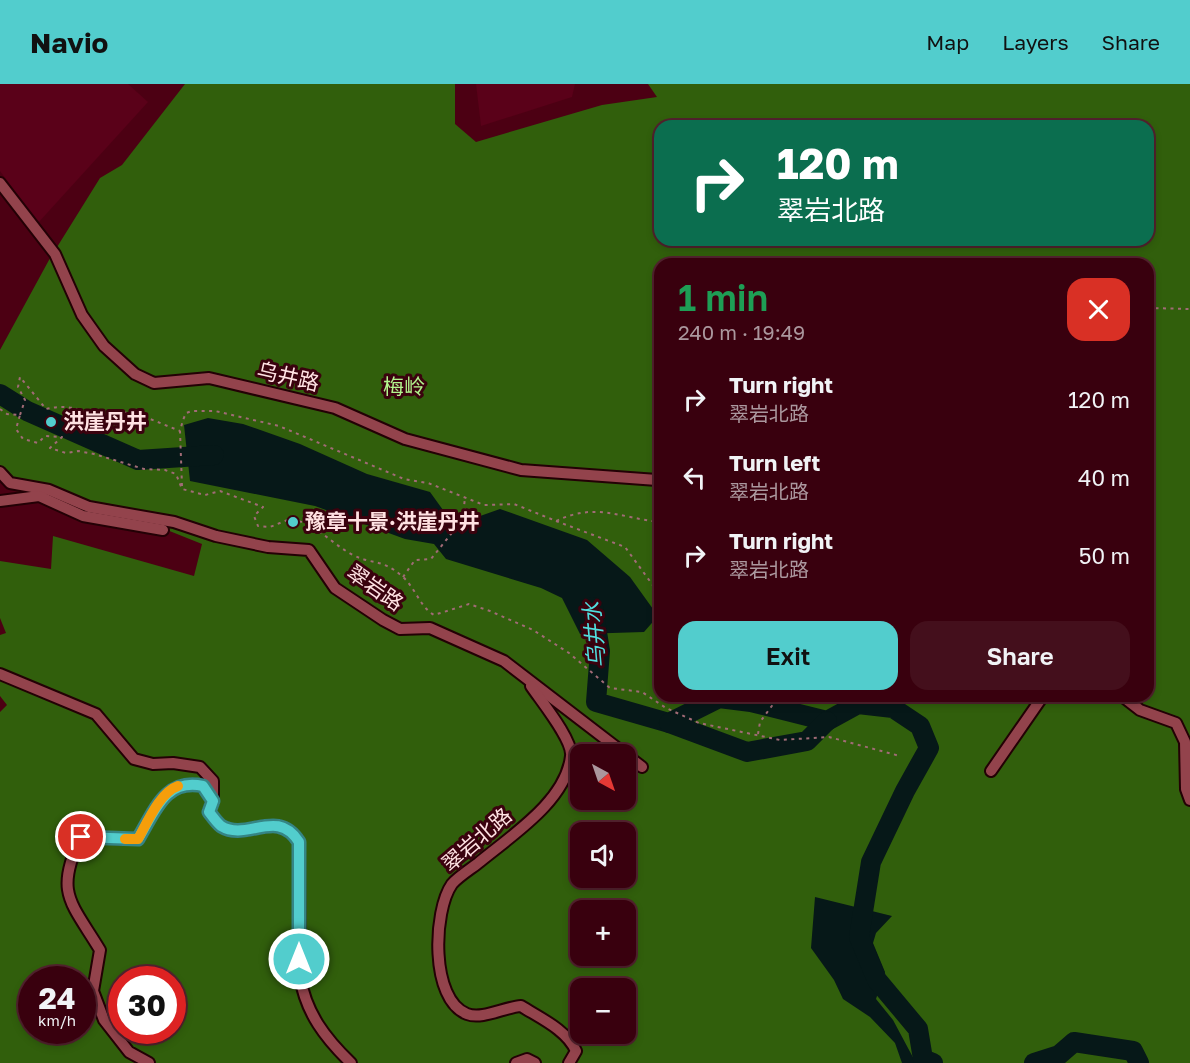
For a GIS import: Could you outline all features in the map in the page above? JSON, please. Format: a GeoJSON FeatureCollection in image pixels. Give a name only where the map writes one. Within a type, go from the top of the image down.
{"type":"FeatureCollection","features":[{"type":"Feature","properties":{"kind":"street","name":"乌井路"},"geometry":{"type":"LineString","coordinates":[[0,183],[54,254],[82,315],[104,346],[135,374],[154,383],[209,378],[335,408],[405,439],[521,470],[654,480]]}},
{"type":"Feature","properties":{"kind":"street","name":"翠岩路"},"geometry":{"type":"LineString","coordinates":[[0,472],[10,483],[49,490],[89,507],[174,522],[216,536],[268,547],[309,550],[335,588],[383,620],[400,629],[430,628],[504,661],[642,767]]}},
{"type":"Feature","properties":{"kind":"street"},"geometry":{"type":"LineString","coordinates":[[0,501],[39,496],[83,516],[163,530]]}},
{"type":"Feature","properties":{"kind":"street"},"geometry":{"type":"LineString","coordinates":[[0,674],[96,714],[134,759],[153,764],[173,763],[200,767],[213,781],[213,801],[209,812],[221,826],[235,830],[265,826],[284,827],[293,833],[299,842],[300,977],[304,998],[329,1042],[351,1063]]}},
{"type":"Feature","properties":{"kind":"street","name":"翠岩北路"},"geometry":{"type":"LineString","coordinates":[[526,678],[570,746],[569,766],[566,775],[544,809],[452,884],[444,904],[438,953],[440,976],[459,1010],[468,1015],[479,1015],[521,1006],[547,1023],[572,1041],[576,1051],[569,1063]]}},
{"type":"Feature","properties":{"kind":"street"},"geometry":{"type":"LineString","coordinates":[[991,771],[1039,702]]}},
{"type":"Feature","properties":{"kind":"street"},"geometry":{"type":"LineString","coordinates":[[1130,702],[1140,710],[1176,723],[1185,742],[1186,789],[1190,800]]}},
{"type":"Feature","properties":{"kind":"street"},"geometry":{"type":"LineString","coordinates":[[149,1063],[129,1052],[104,1020],[93,991],[100,950],[67,895],[68,864],[81,837],[138,839],[173,788],[187,783],[203,786],[213,801]]}},
{"type":"Feature","properties":{"kind":"street"},"geometry":{"type":"LineString","coordinates":[[516,1063],[527,1059],[535,1063]]}},
{"type":"Feature","properties":{"kind":"path"},"geometry":{"type":"LineString","coordinates":[[1154,308],[1190,309]]}},
{"type":"Feature","properties":{"kind":"path"},"geometry":{"type":"LineString","coordinates":[[180,431],[128,410],[114,428],[88,411],[58,406],[46,409],[20,377],[18,387],[25,400],[16,429],[23,439],[38,443],[45,436],[62,437],[50,448],[66,453],[78,451],[94,454],[144,469],[165,470],[176,474],[182,489]]}},
{"type":"Feature","properties":{"kind":"path"},"geometry":{"type":"LineString","coordinates":[[0,409],[7,414],[20,415]]}},
{"type":"Feature","properties":{"kind":"path"},"geometry":{"type":"LineString","coordinates":[[182,489],[180,431],[186,414],[198,410],[215,411],[279,426],[404,479],[428,483],[484,506],[514,504],[625,548],[654,587]]}},
{"type":"Feature","properties":{"kind":"path"},"geometry":{"type":"LineString","coordinates":[[182,489],[205,495],[220,491],[263,507],[254,516],[258,526],[270,527],[281,521],[300,521],[319,529],[334,544],[356,557],[390,566],[416,590],[424,609],[434,615],[469,604],[533,630],[569,653],[610,688],[642,692],[654,700]]}},
{"type":"Feature","properties":{"kind":"path"},"geometry":{"type":"LineString","coordinates":[[403,577],[415,560],[431,560],[467,514],[464,506],[465,498]]}},
{"type":"Feature","properties":{"kind":"path"},"geometry":{"type":"LineString","coordinates":[[556,521],[575,512],[606,511],[637,520],[654,521]]}},
{"type":"Feature","properties":{"kind":"path"},"geometry":{"type":"LineString","coordinates":[[657,702],[699,723],[780,740],[829,737],[900,756]]}},
{"type":"Feature","properties":{"kind":"path"},"geometry":{"type":"LineString","coordinates":[[758,736],[760,722],[774,703],[772,702]]}},
{"type":"Feature","properties":{"kind":"shaded area"},"geometry":{"type":"Polygon","coordinates":[[[0,84],[128,84],[148,102],[38,223],[0,171],[0,84]]]}},
{"type":"Feature","properties":{"kind":"shaded area"},"geometry":{"type":"Polygon","coordinates":[[[476,84],[575,84],[572,97],[481,126],[476,84]]]}},
{"type":"Feature","properties":{"kind":"shaded area"},"geometry":{"type":"Polygon","coordinates":[[[208,418],[243,424],[300,444],[367,474],[430,492],[443,510],[466,521],[500,509],[587,540],[630,577],[654,610],[654,621],[644,632],[580,634],[562,598],[541,588],[446,559],[434,544],[405,539],[315,506],[190,481],[184,425],[208,418]]]}},
{"type":"Feature","properties":{"kind":"shaded area"},"geometry":{"type":"Polygon","coordinates":[[[815,897],[892,916],[876,933],[873,943],[885,972],[876,999],[893,1020],[916,1063],[902,1063],[895,1043],[870,1017],[843,999],[834,980],[811,948],[815,897]]]}},
{"type":"Feature","properties":{"kind":"green space","name":"梅岭"},"geometry":{"type":"Polygon","coordinates":[[[185,84],[455,84],[455,124],[476,142],[602,105],[657,97],[648,84],[1190,84],[1190,1063],[0,1063],[0,712],[7,705],[0,696],[0,635],[6,633],[0,618],[0,561],[51,569],[53,536],[194,576],[202,544],[147,522],[62,498],[16,491],[0,476],[0,350],[49,260],[100,178],[122,165],[185,84]]]}},
{"type":"Feature","properties":{"kind":"waterway","name":"乌井水"},"geometry":{"type":"LineString","coordinates":[[0,394],[27,411],[138,460],[214,455]]}},
{"type":"Feature","properties":{"kind":"waterway","name":"乌井水"},"geometry":{"type":"LineString","coordinates":[[593,607],[600,651],[596,702],[669,723],[711,702]]}},
{"type":"Feature","properties":{"kind":"waterway","name":"乌井水"},"geometry":{"type":"LineString","coordinates":[[751,702],[827,721],[858,704],[893,708],[920,726],[929,748],[905,791],[871,862],[859,937],[877,980],[918,1029],[923,1059],[933,1063]]}},
{"type":"Feature","properties":{"kind":"waterway"},"geometry":{"type":"LineString","coordinates":[[669,723],[747,752],[807,741],[827,721]]}},
{"type":"Feature","properties":{"kind":"waterway","name":"乌井水"},"geometry":{"type":"LineString","coordinates":[[1034,1063],[1059,1055],[1074,1042],[1133,1051],[1139,1063]]}},
{"type":"Feature","properties":{"kind":"slow traffic"},"geometry":{"type":"LineString","coordinates":[[125,839],[138,839],[160,803],[173,788],[178,786]]}},
{"type":"Feature","properties":{"kind":"place","name":"洪崖丹井"},"geometry":{"type":"Point","coordinates":[51,422]}},
{"type":"Feature","properties":{"kind":"place","name":"豫章十景·洪崖丹井"},"geometry":{"type":"Point","coordinates":[293,522]}},
{"type":"Feature","properties":{"kind":"route"},"geometry":{"type":"LineString","coordinates":[[81,837],[138,839],[160,803],[173,788],[187,783],[203,786],[213,801],[209,812],[221,826],[235,830],[265,826],[284,827],[293,833],[299,842],[301,862],[299,959]]}}]}
